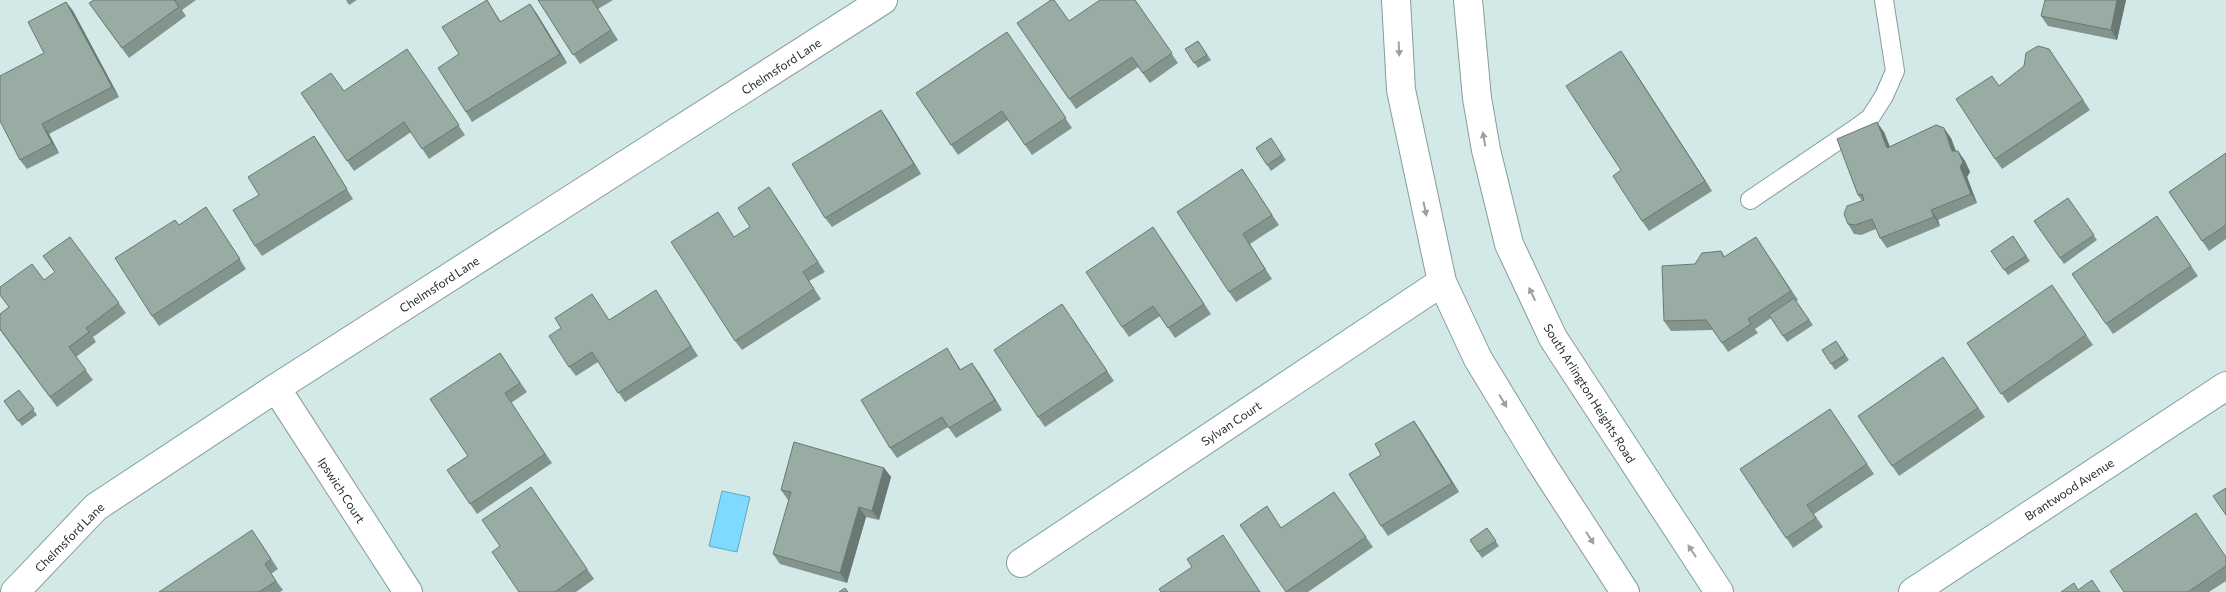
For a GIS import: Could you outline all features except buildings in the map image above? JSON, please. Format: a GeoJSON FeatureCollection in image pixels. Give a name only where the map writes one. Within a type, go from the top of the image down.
{"type":"FeatureCollection","features":[{"type":"Feature","properties":{"kind":"street","name":"Chelmsford Lane"},"geometry":{"type":"LineString","coordinates":[[15,592],[96,507],[276,388],[884,0]]}},
{"type":"Feature","properties":{"kind":"street"},"geometry":{"type":"LineString","coordinates":[[1396,0],[1401,90],[1442,282],[1478,359],[1625,592]]}},
{"type":"Feature","properties":{"kind":"street","name":"South Arlington Heights Road"},"geometry":{"type":"LineString","coordinates":[[1468,0],[1477,98],[1486,150],[1509,244],[1553,338],[1719,592]]}},
{"type":"Feature","properties":{"kind":"street","name":"Sylvan Court"},"geometry":{"type":"LineString","coordinates":[[1020,564],[1442,282]]}},
{"type":"Feature","properties":{"kind":"street","name":"Brantwood Avenue"},"geometry":{"type":"LineString","coordinates":[[1913,592],[2226,386]]}},
{"type":"Feature","properties":{"kind":"street","name":"Ipswich Court"},"geometry":{"type":"LineString","coordinates":[[276,388],[408,592]]}},
{"type":"Feature","properties":{"kind":"lane"},"geometry":{"type":"LineString","coordinates":[[1750,200],[1870,118],[1884,96],[1894,71],[1884,0]]}},
{"type":"Feature","properties":{"kind":"water"},"geometry":{"type":"Polygon","coordinates":[[[722,491],[750,497],[737,552],[709,546],[722,491]]]}}]}
